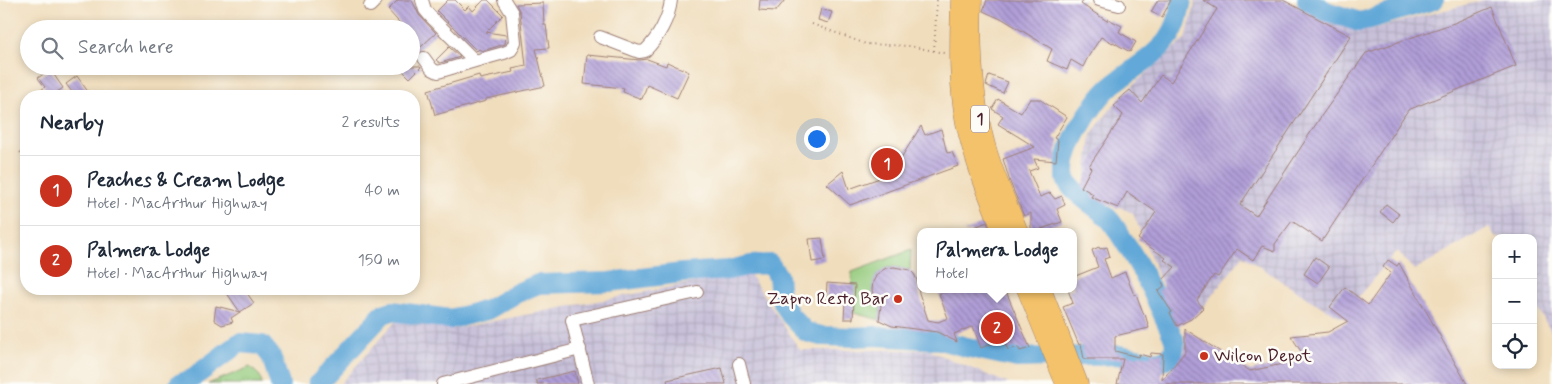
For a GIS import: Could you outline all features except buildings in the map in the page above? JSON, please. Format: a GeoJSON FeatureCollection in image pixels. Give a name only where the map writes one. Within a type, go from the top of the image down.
{"type":"FeatureCollection","features":[{"type":"Feature","properties":{"kind":"highway","name":"1"},"geometry":{"type":"LineString","coordinates":[[960,0],[960,84],[965,121],[982,180],[1000,228]]}},
{"type":"Feature","properties":{"kind":"highway","name":"1"},"geometry":{"type":"LineString","coordinates":[[972,0],[974,87],[986,146],[1017,228]]}},
{"type":"Feature","properties":{"kind":"highway"},"geometry":{"type":"LineString","coordinates":[[1028,293],[1079,384]]}},
{"type":"Feature","properties":{"kind":"highway"},"geometry":{"type":"LineString","coordinates":[[1043,293],[1060,351],[1065,384]]}},
{"type":"Feature","properties":{"kind":"street"},"geometry":{"type":"LineString","coordinates":[[422,0],[425,10],[430,16],[475,61]]}},
{"type":"Feature","properties":{"kind":"street"},"geometry":{"type":"LineString","coordinates":[[424,58],[432,69],[438,72],[511,50],[514,42],[512,13],[504,0]]}},
{"type":"Feature","properties":{"kind":"street"},"geometry":{"type":"LineString","coordinates":[[600,38],[639,52],[645,51],[660,33],[670,10],[671,0]]}},
{"type":"Feature","properties":{"kind":"street"},"geometry":{"type":"LineString","coordinates":[[1098,0],[1119,6]]}},
{"type":"Feature","properties":{"kind":"street"},"geometry":{"type":"LineString","coordinates":[[588,384],[572,320],[696,292]]}},
{"type":"Feature","properties":{"kind":"street"},"geometry":{"type":"LineString","coordinates":[[443,384],[580,349]]}},
{"type":"Feature","properties":{"kind":"street"},"geometry":{"type":"LineString","coordinates":[[739,364],[744,384]]}},
{"type":"Feature","properties":{"kind":"path"},"geometry":{"type":"LineString","coordinates":[[934,51],[937,0]]}},
{"type":"Feature","properties":{"kind":"path"},"geometry":{"type":"LineString","coordinates":[[812,24],[866,44],[910,46],[960,57]]}},
{"type":"Feature","properties":{"kind":"shaded area"},"geometry":{"type":"Polygon","coordinates":[[[1196,0],[1286,0],[1364,31],[1484,0],[1552,0],[1552,333],[1537,308],[1537,234],[1493,234],[1489,227],[1414,270],[1397,251],[1341,317],[1312,301],[1243,256],[1202,308],[1176,319],[1133,213],[1084,192],[1091,134],[1121,96],[1186,38],[1196,0]]]}},
{"type":"Feature","properties":{"kind":"shaded area"},"geometry":{"type":"Polygon","coordinates":[[[748,272],[800,350],[928,350],[1009,384],[340,384],[396,321],[452,329],[748,272]]]}},
{"type":"Feature","properties":{"kind":"green space"},"geometry":{"type":"Polygon","coordinates":[[[911,250],[910,270],[894,267],[886,268],[872,290],[874,297],[881,306],[880,320],[850,312],[852,272],[911,250]]]}},
{"type":"Feature","properties":{"kind":"green space"},"geometry":{"type":"Polygon","coordinates":[[[250,367],[260,376],[262,384],[208,384],[250,367]]]}},
{"type":"Feature","properties":{"kind":"waterway"},"geometry":{"type":"LineString","coordinates":[[318,384],[383,314],[392,311],[450,319],[487,310],[517,293],[538,284],[609,282],[770,264],[778,276],[780,297],[790,315],[806,332],[821,336],[875,336],[940,340],[1017,358],[1119,355],[1160,362],[1173,353],[1174,339],[1150,287],[1113,223],[1070,186],[1065,171],[1072,144],[1087,116],[1104,92],[1149,58],[1168,39],[1176,25],[1182,0]]}},
{"type":"Feature","properties":{"kind":"waterway"},"geometry":{"type":"LineString","coordinates":[[1307,0],[1326,11],[1360,22],[1434,0]]}},
{"type":"Feature","properties":{"kind":"waterway"},"geometry":{"type":"LineString","coordinates":[[179,384],[190,380],[239,343],[262,345],[271,356],[280,384]]}},
{"type":"Feature","properties":{"kind":"place","name":"Peaches & Cream Lodge"},"geometry":{"type":"Point","coordinates":[887,164]}},
{"type":"Feature","properties":{"kind":"place","name":"Zapro Resto Bar"},"geometry":{"type":"Point","coordinates":[898,299]}},
{"type":"Feature","properties":{"kind":"place","name":"Palmera Lodge"},"geometry":{"type":"Point","coordinates":[997,328]}},
{"type":"Feature","properties":{"kind":"place","name":"Wilcon Depot"},"geometry":{"type":"Point","coordinates":[1204,356]}}]}
